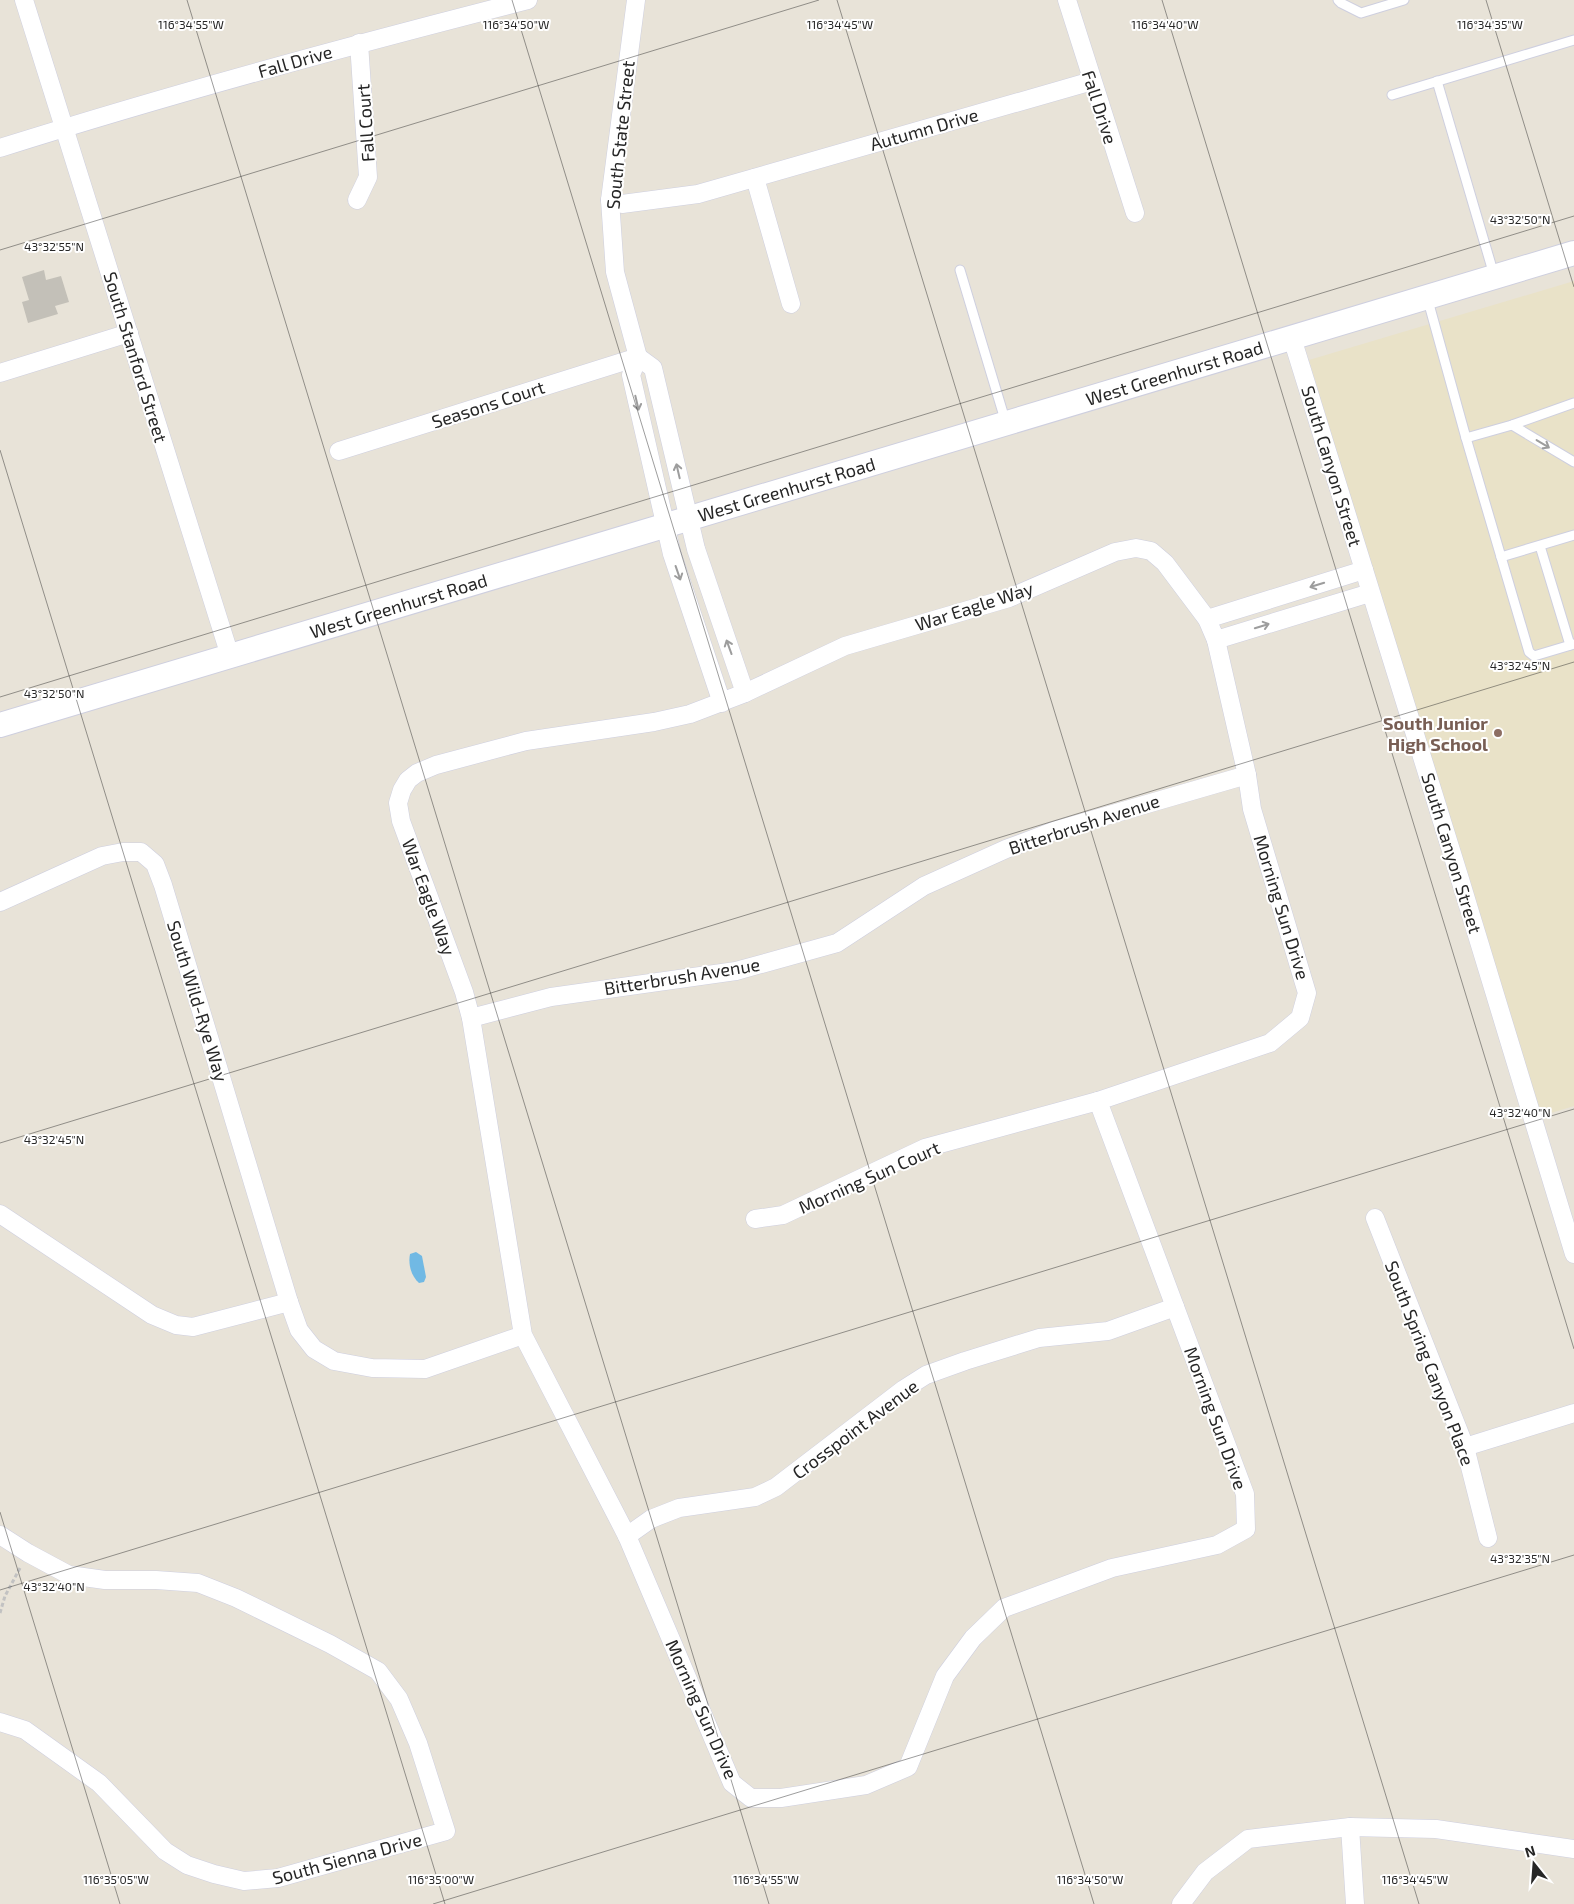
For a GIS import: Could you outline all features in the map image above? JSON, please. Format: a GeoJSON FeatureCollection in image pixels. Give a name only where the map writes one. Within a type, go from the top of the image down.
{"type":"FeatureCollection","features":[{"type":"Feature","properties":{"kind":"main road","name":"West Greenhurst Road"},"geometry":{"type":"LineString","coordinates":[[0,725],[1574,253]]}},
{"type":"Feature","properties":{"kind":"street","name":"South Stanford Street"},"geometry":{"type":"LineString","coordinates":[[24,0],[230,656]]}},
{"type":"Feature","properties":{"kind":"street","name":"Fall Drive"},"geometry":{"type":"LineString","coordinates":[[0,148],[359,43],[528,0]]}},
{"type":"Feature","properties":{"kind":"street","name":"South State Street"},"geometry":{"type":"LineString","coordinates":[[636,0],[610,200],[615,272],[638,357],[631,375],[666,526]]}},
{"type":"Feature","properties":{"kind":"street","name":"Fall Drive"},"geometry":{"type":"LineString","coordinates":[[1067,0],[1135,213]]}},
{"type":"Feature","properties":{"kind":"street","name":"Fall Court"},"geometry":{"type":"LineString","coordinates":[[357,200],[368,177],[359,43]]}},
{"type":"Feature","properties":{"kind":"street","name":"Autumn Drive"},"geometry":{"type":"LineString","coordinates":[[610,200],[622,204],[698,194],[1092,81]]}},
{"type":"Feature","properties":{"kind":"street"},"geometry":{"type":"LineString","coordinates":[[756,178],[791,304]]}},
{"type":"Feature","properties":{"kind":"street"},"geometry":{"type":"LineString","coordinates":[[0,373],[129,333]]}},
{"type":"Feature","properties":{"kind":"street","name":"South Canyon Street"},"geometry":{"type":"LineString","coordinates":[[1292,338],[1370,593],[1568,1215],[1574,1254]]}},
{"type":"Feature","properties":{"kind":"street","name":"South State Street"},"geometry":{"type":"LineString","coordinates":[[638,357],[653,368],[689,519]]}},
{"type":"Feature","properties":{"kind":"street","name":"Seasons Court"},"geometry":{"type":"LineString","coordinates":[[339,451],[638,357]]}},
{"type":"Feature","properties":{"kind":"street"},"geometry":{"type":"LineString","coordinates":[[689,519],[696,548],[745,693]]}},
{"type":"Feature","properties":{"kind":"street"},"geometry":{"type":"LineString","coordinates":[[666,526],[672,554],[722,703]]}},
{"type":"Feature","properties":{"kind":"street","name":"War Eagle Way"},"geometry":{"type":"LineString","coordinates":[[523,1335],[471,1018],[464,992],[401,821],[398,804],[402,790],[408,780],[417,773],[436,765],[526,741],[654,722],[690,714],[745,693],[845,646],[1008,598],[1115,552],[1136,548],[1151,551],[1165,563],[1207,619]]}},
{"type":"Feature","properties":{"kind":"street"},"geometry":{"type":"LineString","coordinates":[[1207,619],[1364,570]]}},
{"type":"Feature","properties":{"kind":"street"},"geometry":{"type":"LineString","coordinates":[[1216,640],[1370,593]]}},
{"type":"Feature","properties":{"kind":"street","name":"Morning Sun Drive"},"geometry":{"type":"LineString","coordinates":[[523,1335],[626,1536],[732,1782],[751,1798],[781,1798],[866,1786],[908,1767],[945,1676],[973,1638],[1004,1608],[1112,1568],[1217,1545],[1246,1529],[1245,1494],[1098,1101],[1270,1043],[1300,1018],[1307,993],[1252,809],[1247,775],[1216,640],[1207,619]]}},
{"type":"Feature","properties":{"kind":"street","name":"Bitterbrush Avenue"},"geometry":{"type":"LineString","coordinates":[[471,1018],[551,996],[736,972],[837,943],[924,886],[1006,849],[1054,831],[1247,775]]}},
{"type":"Feature","properties":{"kind":"street","name":"South Wild-Rye Way"},"geometry":{"type":"LineString","coordinates":[[0,902],[102,856],[123,852],[141,852],[155,864],[163,885],[289,1302]]}},
{"type":"Feature","properties":{"kind":"street","name":"Morning Sun Court"},"geometry":{"type":"LineString","coordinates":[[755,1219],[783,1215],[924,1148],[1098,1101]]}},
{"type":"Feature","properties":{"kind":"street"},"geometry":{"type":"LineString","coordinates":[[0,1214],[152,1315],[176,1325],[193,1327],[289,1302],[299,1330],[314,1349],[334,1361],[372,1368],[425,1369],[523,1335]]}},
{"type":"Feature","properties":{"kind":"street","name":"South Spring Canyon Place"},"geometry":{"type":"LineString","coordinates":[[1375,1218],[1465,1447],[1488,1538]]}},
{"type":"Feature","properties":{"kind":"street","name":"Crosspoint Avenue"},"geometry":{"type":"LineString","coordinates":[[626,1536],[651,1519],[679,1508],[755,1497],[776,1487],[904,1389],[926,1375],[1039,1338],[1108,1331],[1175,1307]]}},
{"type":"Feature","properties":{"kind":"street"},"geometry":{"type":"LineString","coordinates":[[1465,1447],[1574,1413]]}},
{"type":"Feature","properties":{"kind":"street"},"geometry":{"type":"LineString","coordinates":[[0,1535],[28,1553]]}},
{"type":"Feature","properties":{"kind":"street","name":"South Sienna Drive"},"geometry":{"type":"LineString","coordinates":[[0,1722],[25,1730],[99,1782],[165,1851],[187,1865],[214,1874],[244,1881],[278,1878],[446,1831],[418,1743],[399,1699],[378,1672],[330,1644],[236,1598],[198,1583],[156,1580],[105,1580],[69,1574],[28,1553]]}},
{"type":"Feature","properties":{"kind":"street"},"geometry":{"type":"LineString","coordinates":[[1350,1827],[1355,1904]]}},
{"type":"Feature","properties":{"kind":"street"},"geometry":{"type":"LineString","coordinates":[[1181,1904],[1205,1872],[1248,1839],[1350,1827],[1436,1829],[1574,1849]]}},
{"type":"Feature","properties":{"kind":"lane"},"geometry":{"type":"LineString","coordinates":[[1338,0],[1361,13],[1404,0]]}},
{"type":"Feature","properties":{"kind":"lane"},"geometry":{"type":"LineString","coordinates":[[1392,95],[1574,40]]}},
{"type":"Feature","properties":{"kind":"lane"},"geometry":{"type":"LineString","coordinates":[[1437,81],[1495,277]]}},
{"type":"Feature","properties":{"kind":"lane"},"geometry":{"type":"LineString","coordinates":[[960,270],[1006,424]]}},
{"type":"Feature","properties":{"kind":"lane"},"geometry":{"type":"LineString","coordinates":[[1427,297],[1529,652],[1534,656],[1572,645],[1540,546]]}},
{"type":"Feature","properties":{"kind":"lane"},"geometry":{"type":"LineString","coordinates":[[1466,438],[1512,425],[1574,403]]}},
{"type":"Feature","properties":{"kind":"lane"},"geometry":{"type":"LineString","coordinates":[[1512,425],[1574,462]]}},
{"type":"Feature","properties":{"kind":"lane"},"geometry":{"type":"LineString","coordinates":[[1501,557],[1574,536]]}},
{"type":"Feature","properties":{"kind":"path"},"geometry":{"type":"LineString","coordinates":[[0,1613],[5,1596],[28,1553]]}},
{"type":"Feature","properties":{"kind":"shaded area","name":"South Junior High School"},"geometry":{"type":"Polygon","coordinates":[[[1574,281],[1574,1106],[1538,1117],[1309,360],[1574,281]]]}},
{"type":"Feature","properties":{"kind":"water"},"geometry":{"type":"Polygon","coordinates":[[[416,1252],[422,1256],[426,1277],[424,1282],[419,1283],[412,1273],[409,1262],[410,1254],[416,1252]]]}},
{"type":"Feature","properties":{"kind":"building"},"geometry":{"type":"Polygon","coordinates":[[[44,270],[46,280],[61,276],[69,302],[55,306],[58,314],[28,323],[22,302],[29,300],[22,277],[44,270]]]}},
{"type":"Feature","properties":{"kind":"place","name":"South Junior High School"},"geometry":{"type":"Point","coordinates":[1498,733]}}]}
